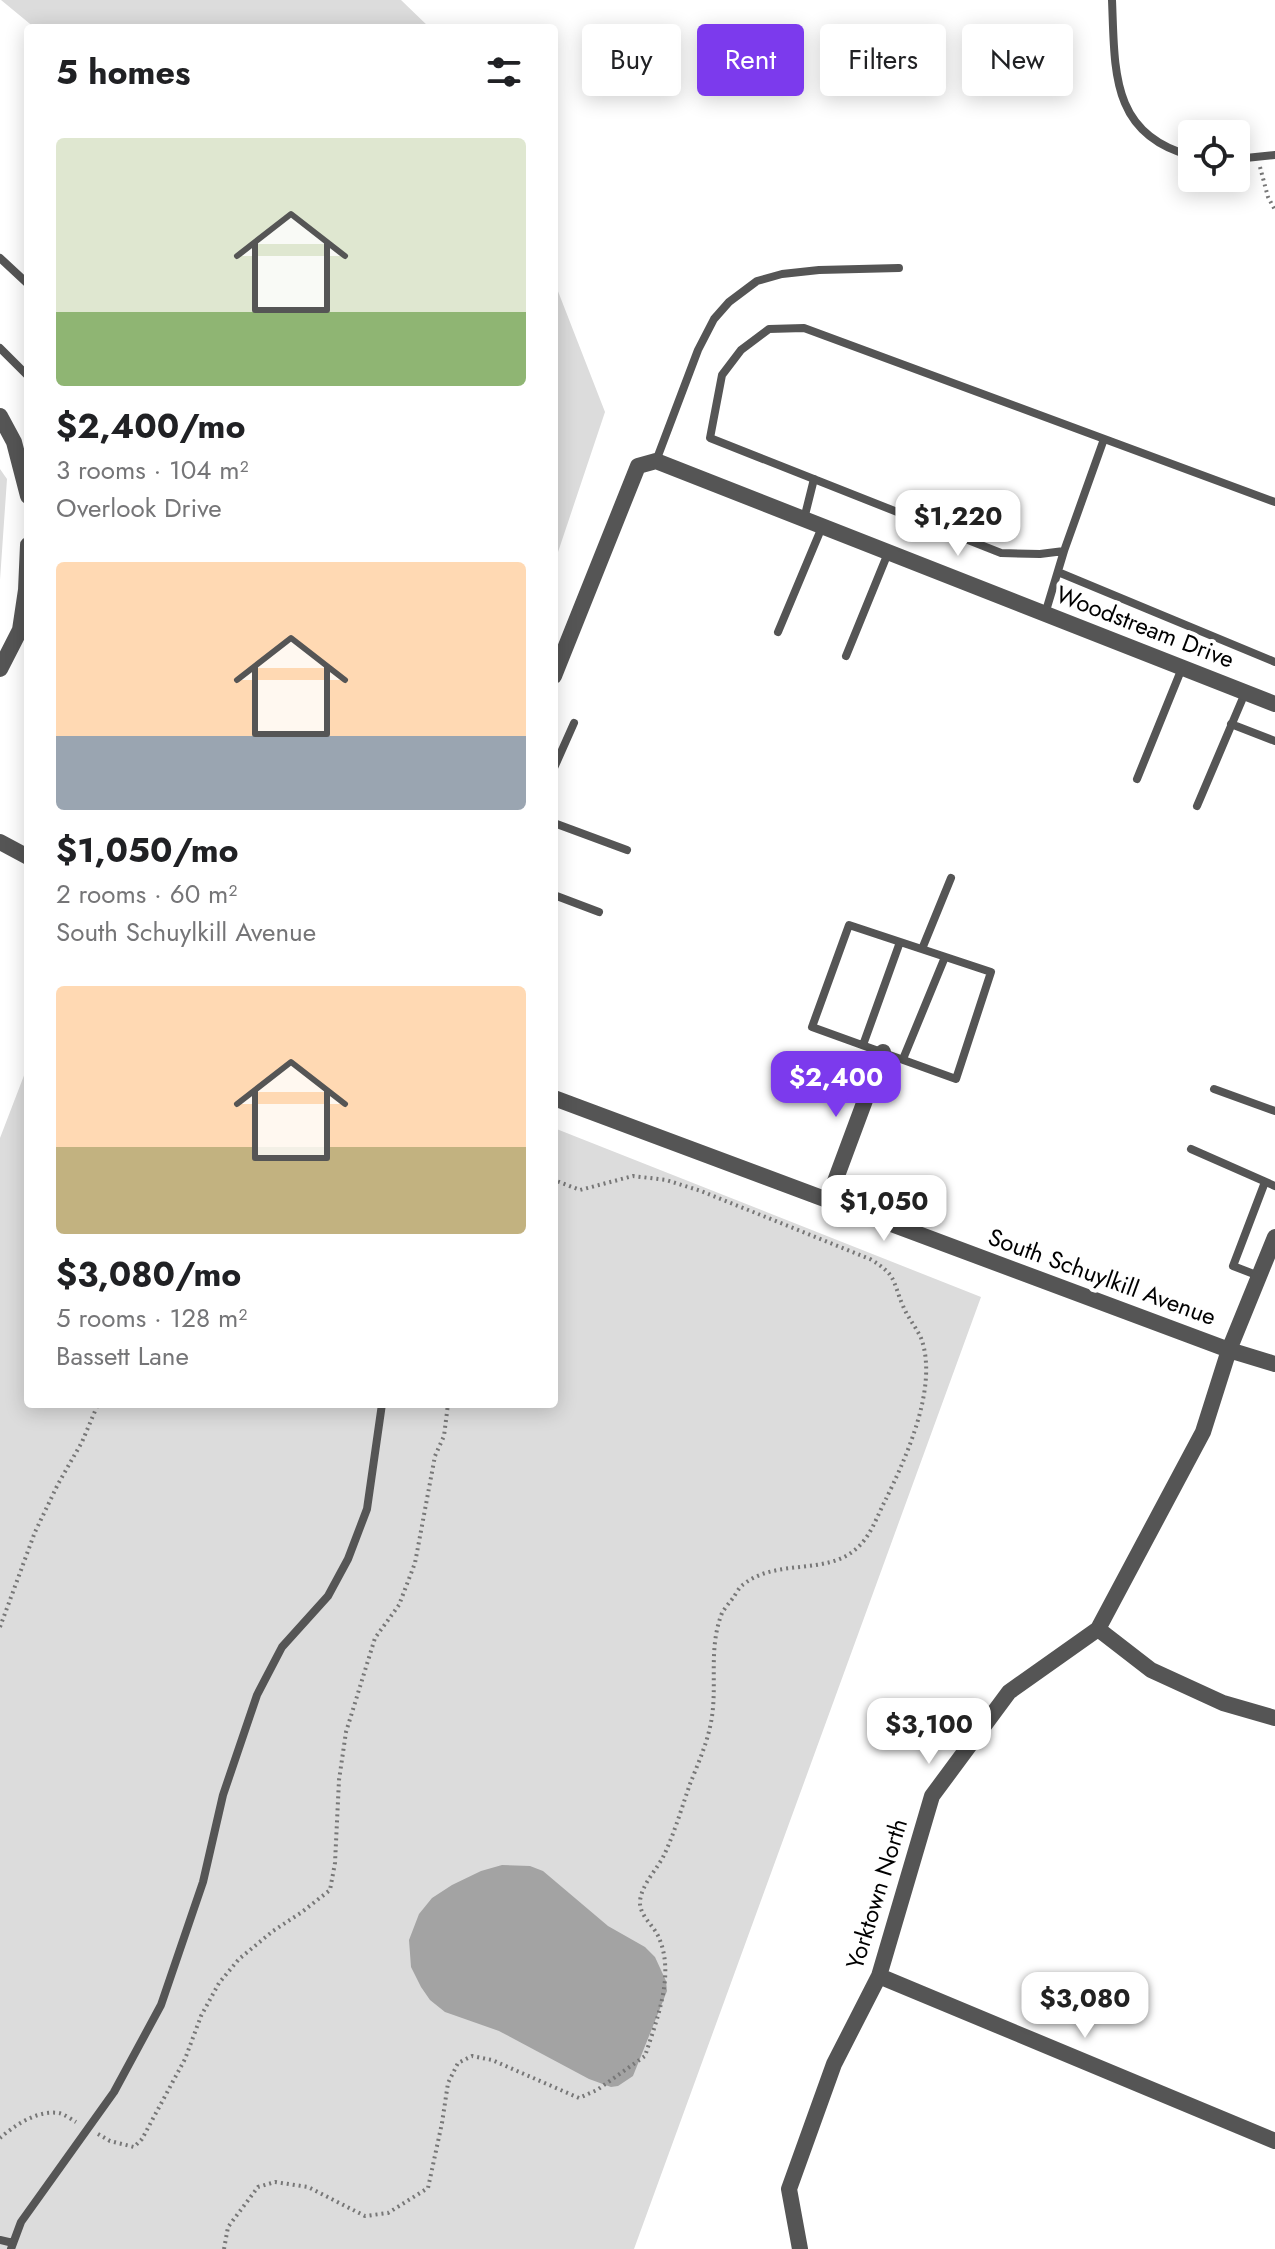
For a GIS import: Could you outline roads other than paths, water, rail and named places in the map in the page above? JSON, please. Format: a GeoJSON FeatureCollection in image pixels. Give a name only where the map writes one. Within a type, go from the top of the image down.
{"type":"FeatureCollection","features":[{"type":"Feature","properties":{"kind":"street"},"geometry":{"type":"LineString","coordinates":[[0,416],[17,440],[24,476]]}},
{"type":"Feature","properties":{"kind":"street"},"geometry":{"type":"LineString","coordinates":[[558,666],[638,466],[656,461]]}},
{"type":"Feature","properties":{"kind":"street","name":"Woodstream Drive"},"geometry":{"type":"LineString","coordinates":[[656,461],[1275,704]]}},
{"type":"Feature","properties":{"kind":"street"},"geometry":{"type":"LineString","coordinates":[[0,669],[20,630],[24,614]]}},
{"type":"Feature","properties":{"kind":"street"},"geometry":{"type":"LineString","coordinates":[[0,842],[24,855]]}},
{"type":"Feature","properties":{"kind":"street"},"geometry":{"type":"LineString","coordinates":[[828,1200],[883,1052]]}},
{"type":"Feature","properties":{"kind":"street","name":"South Schuylkill Avenue"},"geometry":{"type":"LineString","coordinates":[[558,1099],[1229,1350],[1275,1364]]}},
{"type":"Feature","properties":{"kind":"street","name":"Yorktown North"},"geometry":{"type":"LineString","coordinates":[[800,2249],[789,2189],[834,2064],[879,1976],[932,1796],[1009,1692],[1098,1629],[1203,1432],[1229,1350],[1275,1237]]}},
{"type":"Feature","properties":{"kind":"street"},"geometry":{"type":"LineString","coordinates":[[1098,1629],[1151,1670],[1223,1703],[1275,1718]]}},
{"type":"Feature","properties":{"kind":"street"},"geometry":{"type":"LineString","coordinates":[[879,1976],[1275,2141]]}},
{"type":"Feature","properties":{"kind":"lane"},"geometry":{"type":"LineString","coordinates":[[1112,0],[1118,82],[1124,103],[1132,120],[1149,137],[1178,151]]}},
{"type":"Feature","properties":{"kind":"lane"},"geometry":{"type":"LineString","coordinates":[[1250,158],[1275,155]]}},
{"type":"Feature","properties":{"kind":"lane"},"geometry":{"type":"LineString","coordinates":[[0,258],[24,280]]}},
{"type":"Feature","properties":{"kind":"lane"},"geometry":{"type":"LineString","coordinates":[[656,461],[698,350],[714,319],[729,302],[757,281],[782,274],[899,268]]}},
{"type":"Feature","properties":{"kind":"lane"},"geometry":{"type":"LineString","coordinates":[[1064,551],[1001,553],[710,438],[722,375],[741,350],[769,329],[804,328],[1275,502]]}},
{"type":"Feature","properties":{"kind":"lane"},"geometry":{"type":"LineString","coordinates":[[0,348],[24,372]]}},
{"type":"Feature","properties":{"kind":"lane"},"geometry":{"type":"LineString","coordinates":[[1045,614],[1104,439]]}},
{"type":"Feature","properties":{"kind":"lane"},"geometry":{"type":"LineString","coordinates":[[804,519],[814,479]]}},
{"type":"Feature","properties":{"kind":"lane"},"geometry":{"type":"LineString","coordinates":[[778,632],[823,526]]}},
{"type":"Feature","properties":{"kind":"lane"},"geometry":{"type":"LineString","coordinates":[[846,656],[888,552]]}},
{"type":"Feature","properties":{"kind":"lane"},"geometry":{"type":"LineString","coordinates":[[1058,572],[1275,662]]}},
{"type":"Feature","properties":{"kind":"lane"},"geometry":{"type":"LineString","coordinates":[[1137,779],[1182,667]]}},
{"type":"Feature","properties":{"kind":"lane"},"geometry":{"type":"LineString","coordinates":[[1197,806],[1245,692]]}},
{"type":"Feature","properties":{"kind":"lane"},"geometry":{"type":"LineString","coordinates":[[558,759],[574,723]]}},
{"type":"Feature","properties":{"kind":"lane"},"geometry":{"type":"LineString","coordinates":[[1231,724],[1275,741]]}},
{"type":"Feature","properties":{"kind":"lane"},"geometry":{"type":"LineString","coordinates":[[558,824],[627,850]]}},
{"type":"Feature","properties":{"kind":"lane"},"geometry":{"type":"LineString","coordinates":[[922,949],[951,878]]}},
{"type":"Feature","properties":{"kind":"lane"},"geometry":{"type":"LineString","coordinates":[[558,897],[599,912]]}},
{"type":"Feature","properties":{"kind":"lane"},"geometry":{"type":"LineString","coordinates":[[849,925],[900,942],[991,972],[956,1079],[812,1027],[849,925]]}},
{"type":"Feature","properties":{"kind":"lane"},"geometry":{"type":"LineString","coordinates":[[863,1045],[900,942]]}},
{"type":"Feature","properties":{"kind":"lane"},"geometry":{"type":"LineString","coordinates":[[903,1059],[945,957]]}},
{"type":"Feature","properties":{"kind":"lane"},"geometry":{"type":"LineString","coordinates":[[1214,1089],[1275,1111]]}},
{"type":"Feature","properties":{"kind":"lane"},"geometry":{"type":"LineString","coordinates":[[1191,1149],[1275,1186]]}},
{"type":"Feature","properties":{"kind":"lane"},"geometry":{"type":"LineString","coordinates":[[1259,1276],[1233,1266],[1265,1182]]}},
{"type":"Feature","properties":{"kind":"lane"},"geometry":{"type":"LineString","coordinates":[[0,2240],[12,2246],[21,2222],[114,2092],[161,2005],[203,1882],[223,1795],[257,1695],[282,1647],[328,1596],[348,1559],[367,1509],[381,1408]]}}]}
